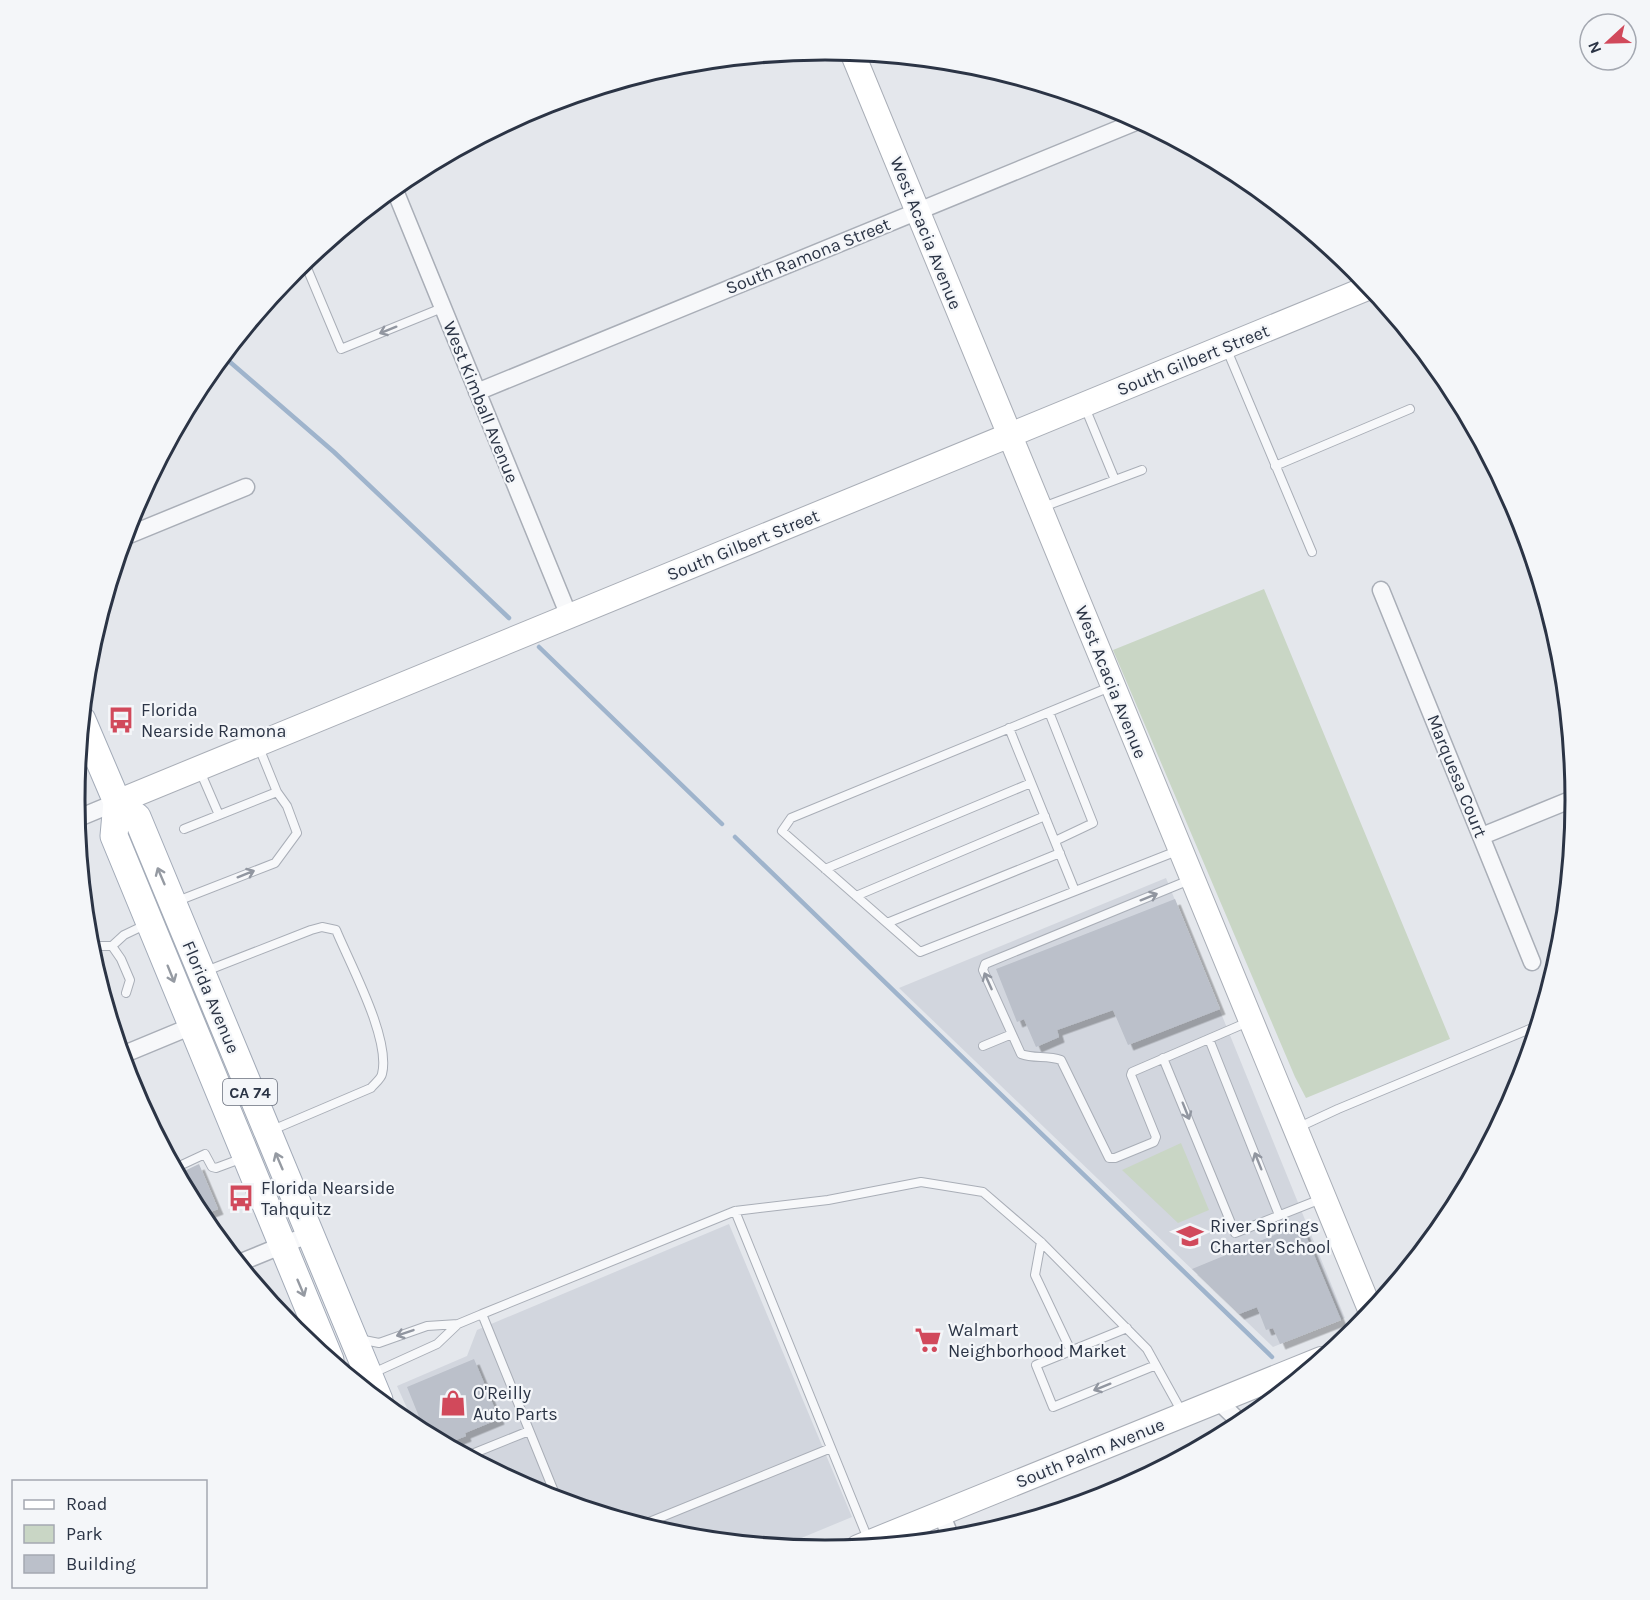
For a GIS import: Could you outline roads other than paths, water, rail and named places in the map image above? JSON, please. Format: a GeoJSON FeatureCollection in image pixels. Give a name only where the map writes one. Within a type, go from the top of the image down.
{"type":"FeatureCollection","features":[{"type":"Feature","properties":{"kind":"main road","name":"Florida Avenue"},"geometry":{"type":"LineString","coordinates":[[88,735],[117,802],[114,836],[283,1245],[308,1329]]}},
{"type":"Feature","properties":{"kind":"main road","name":"Florida Avenue"},"geometry":{"type":"LineString","coordinates":[[117,802],[137,817],[373,1385]]}},
{"type":"Feature","properties":{"kind":"main road"},"geometry":{"type":"LineString","coordinates":[[192,1026],[200,1024],[209,1027],[243,1107],[267,1132]]}},
{"type":"Feature","properties":{"kind":"street","name":"West Acacia Avenue"},"geometry":{"type":"LineString","coordinates":[[856,61],[1367,1303]]}},
{"type":"Feature","properties":{"kind":"street","name":"South Ramona Street"},"geometry":{"type":"LineString","coordinates":[[477,392],[1128,125]]}},
{"type":"Feature","properties":{"kind":"street","name":"West Kimball Avenue"},"geometry":{"type":"LineString","coordinates":[[398,197],[569,616]]}},
{"type":"Feature","properties":{"kind":"street","name":"South Gilbert Street"},"geometry":{"type":"LineString","coordinates":[[117,802],[1361,291]]}},
{"type":"Feature","properties":{"kind":"street"},"geometry":{"type":"LineString","coordinates":[[135,533],[246,488]]}},
{"type":"Feature","properties":{"kind":"street","name":"Marquesa Court"},"geometry":{"type":"LineString","coordinates":[[1381,590],[1532,962]]}},
{"type":"Feature","properties":{"kind":"street"},"geometry":{"type":"LineString","coordinates":[[86,815],[117,802]]}},
{"type":"Feature","properties":{"kind":"street"},"geometry":{"type":"LineString","coordinates":[[1482,836],[1565,802]]}},
{"type":"Feature","properties":{"kind":"street"},"geometry":{"type":"LineString","coordinates":[[129,1052],[192,1026]]}},
{"type":"Feature","properties":{"kind":"street"},"geometry":{"type":"LineString","coordinates":[[246,1260],[310,1234]]}},
{"type":"Feature","properties":{"kind":"street","name":"South Palm Avenue"},"geometry":{"type":"LineString","coordinates":[[883,1537],[1297,1369]]}},
{"type":"Feature","properties":{"kind":"street"},"geometry":{"type":"LineString","coordinates":[[1218,1401],[1234,1416]]}},
{"type":"Feature","properties":{"kind":"street"},"geometry":{"type":"LineString","coordinates":[[941,1513],[948,1530]]}},
{"type":"Feature","properties":{"kind":"lane"},"geometry":{"type":"LineString","coordinates":[[308,271],[341,350],[442,308]]}},
{"type":"Feature","properties":{"kind":"lane"},"geometry":{"type":"LineString","coordinates":[[1225,346],[1312,552]]}},
{"type":"Feature","properties":{"kind":"lane"},"geometry":{"type":"LineString","coordinates":[[1084,404],[1115,480]]}},
{"type":"Feature","properties":{"kind":"lane"},"geometry":{"type":"LineString","coordinates":[[1275,466],[1410,409]]}},
{"type":"Feature","properties":{"kind":"lane"},"geometry":{"type":"LineString","coordinates":[[1040,508],[1142,470]]}},
{"type":"Feature","properties":{"kind":"lane"},"geometry":{"type":"LineString","coordinates":[[1113,686],[791,818],[782,831],[920,952],[1181,850]]}},
{"type":"Feature","properties":{"kind":"lane"},"geometry":{"type":"LineString","coordinates":[[1049,712],[1093,823],[1054,841]]}},
{"type":"Feature","properties":{"kind":"lane"},"geometry":{"type":"LineString","coordinates":[[1009,728],[1075,891]]}},
{"type":"Feature","properties":{"kind":"lane"},"geometry":{"type":"LineString","coordinates":[[172,903],[276,862],[297,833],[287,806],[277,792],[257,745]]}},
{"type":"Feature","properties":{"kind":"lane"},"geometry":{"type":"LineString","coordinates":[[199,769],[219,815]]}},
{"type":"Feature","properties":{"kind":"lane"},"geometry":{"type":"LineString","coordinates":[[825,869],[1031,783]]}},
{"type":"Feature","properties":{"kind":"lane"},"geometry":{"type":"LineString","coordinates":[[184,829],[277,792]]}},
{"type":"Feature","properties":{"kind":"lane"},"geometry":{"type":"LineString","coordinates":[[856,896],[1045,816]]}},
{"type":"Feature","properties":{"kind":"lane"},"geometry":{"type":"LineString","coordinates":[[887,923],[1060,853]]}},
{"type":"Feature","properties":{"kind":"lane"},"geometry":{"type":"LineString","coordinates":[[1193,879],[985,964],[983,970],[1021,1054],[1061,1060],[1109,1158],[1115,1158],[1154,1142],[1156,1137],[1131,1075],[1132,1072],[1251,1021]]}},
{"type":"Feature","properties":{"kind":"lane"},"geometry":{"type":"LineString","coordinates":[[99,946],[112,946],[124,935],[149,922]]}},
{"type":"Feature","properties":{"kind":"lane"},"geometry":{"type":"LineString","coordinates":[[201,972],[311,930],[322,927],[336,930],[379,1031],[383,1052],[382,1075],[371,1088],[267,1132]]}},
{"type":"Feature","properties":{"kind":"lane"},"geometry":{"type":"LineString","coordinates":[[112,946],[121,959],[130,980],[126,993]]}},
{"type":"Feature","properties":{"kind":"lane"},"geometry":{"type":"LineString","coordinates":[[1296,1128],[1529,1030]]}},
{"type":"Feature","properties":{"kind":"lane"},"geometry":{"type":"LineString","coordinates":[[983,1046],[1012,1034]]}},
{"type":"Feature","properties":{"kind":"lane"},"geometry":{"type":"LineString","coordinates":[[1209,1039],[1279,1215]]}},
{"type":"Feature","properties":{"kind":"lane"},"geometry":{"type":"LineString","coordinates":[[1163,1058],[1235,1233],[1324,1198]]}},
{"type":"Feature","properties":{"kind":"lane"},"geometry":{"type":"LineString","coordinates":[[181,1165],[205,1154],[212,1167],[216,1168],[246,1157]]}},
{"type":"Feature","properties":{"kind":"lane"},"geometry":{"type":"LineString","coordinates":[[353,1338],[379,1343],[427,1326],[458,1324],[735,1211],[828,1200],[921,1182],[983,1192],[1041,1242],[1147,1349],[1183,1415]]}},
{"type":"Feature","properties":{"kind":"lane"},"geometry":{"type":"LineString","coordinates":[[735,1211],[831,1448],[862,1538]]}},
{"type":"Feature","properties":{"kind":"lane"},"geometry":{"type":"LineString","coordinates":[[1041,1242],[1035,1275],[1071,1351]]}},
{"type":"Feature","properties":{"kind":"lane"},"geometry":{"type":"LineString","coordinates":[[482,1314],[552,1488]]}},
{"type":"Feature","properties":{"kind":"lane"},"geometry":{"type":"LineString","coordinates":[[375,1387],[437,1344],[458,1324]]}},
{"type":"Feature","properties":{"kind":"lane"},"geometry":{"type":"LineString","coordinates":[[1127,1328],[1036,1365],[1053,1407],[1156,1365]]}},
{"type":"Feature","properties":{"kind":"lane"},"geometry":{"type":"LineString","coordinates":[[476,1452],[529,1431]]}},
{"type":"Feature","properties":{"kind":"lane"},"geometry":{"type":"LineString","coordinates":[[654,1520],[831,1448]]}},
{"type":"Feature","properties":{"kind":"waterway"},"geometry":{"type":"LineString","coordinates":[[230,362],[334,452],[509,618]]}},
{"type":"Feature","properties":{"kind":"waterway"},"geometry":{"type":"LineString","coordinates":[[539,647],[722,824]]}},
{"type":"Feature","properties":{"kind":"waterway"},"geometry":{"type":"LineString","coordinates":[[735,837],[1272,1357]]}},
{"type":"Feature","properties":{"kind":"place","name":"Florida Nearside Ramona"},"geometry":{"type":"Point","coordinates":[121,720]}},
{"type":"Feature","properties":{"kind":"place","name":"Florida Nearside Tahquitz"},"geometry":{"type":"Point","coordinates":[241,1198]}},
{"type":"Feature","properties":{"kind":"place","name":"River Springs Charter School"},"geometry":{"type":"Point","coordinates":[1190,1236]}},
{"type":"Feature","properties":{"kind":"place","name":"Walmart Neighborhood Market"},"geometry":{"type":"Point","coordinates":[928,1340]}},
{"type":"Feature","properties":{"kind":"place","name":"O'Reilly Auto Parts"},"geometry":{"type":"Point","coordinates":[453,1403]}}]}
